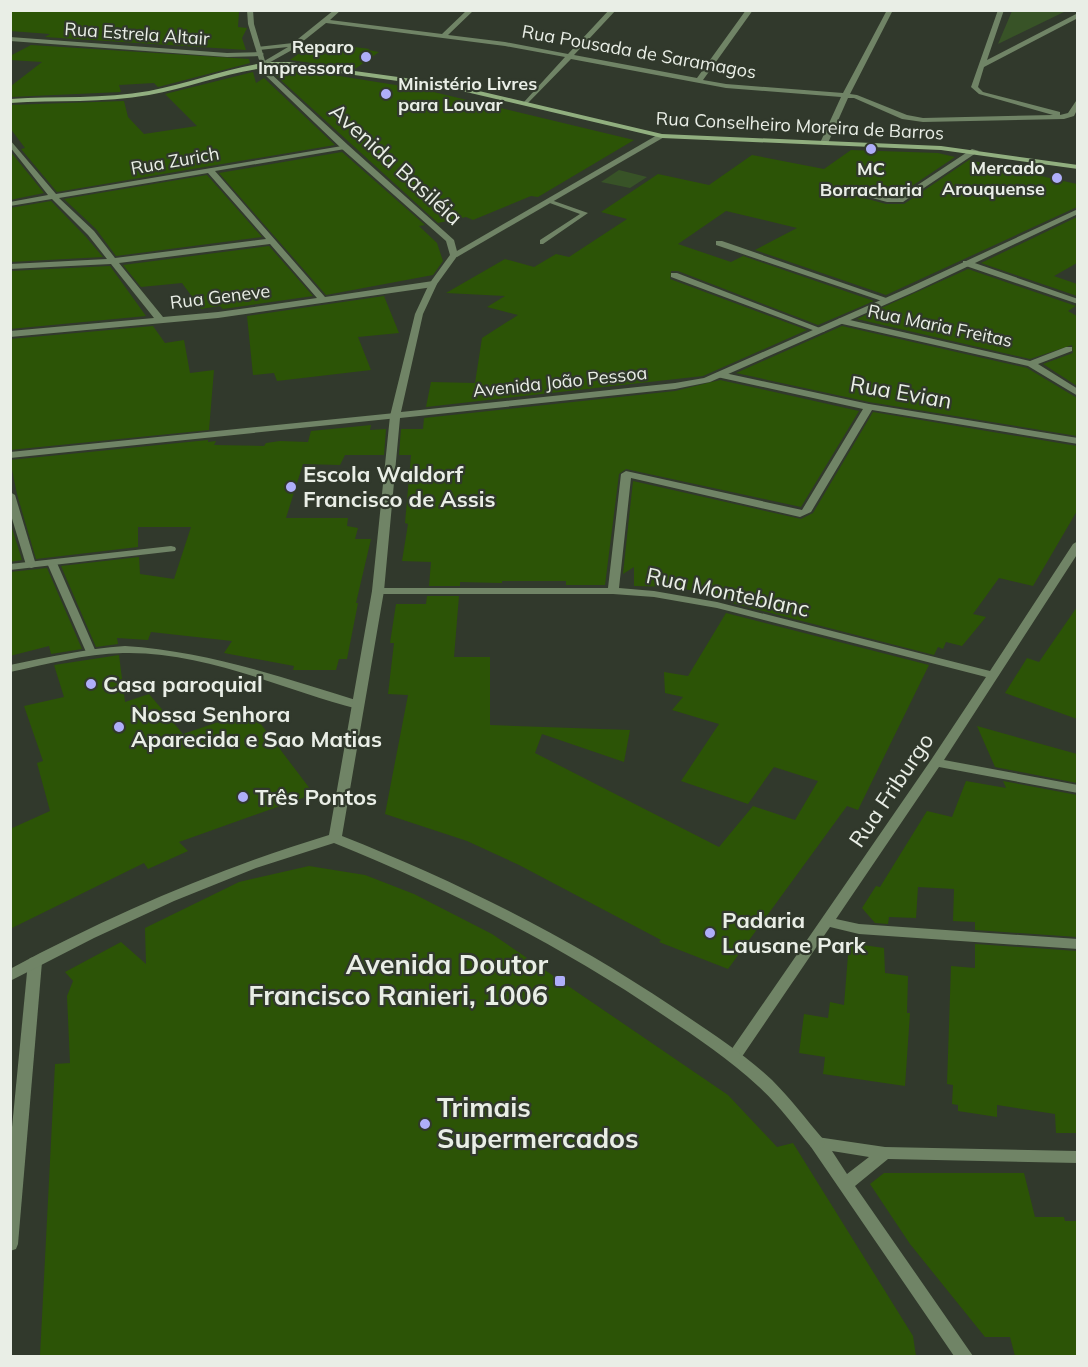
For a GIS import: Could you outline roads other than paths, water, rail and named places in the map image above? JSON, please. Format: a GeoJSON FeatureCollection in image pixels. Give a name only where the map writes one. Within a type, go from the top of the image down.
{"type":"FeatureCollection","features":[{"type":"Feature","properties":{"kind":"main road","name":"Rua Conselheiro Moreira de Barros"},"geometry":{"type":"LineString","coordinates":[[10,103],[147,93],[263,64],[289,64],[422,81],[662,136],[975,151],[1077,167]]}},
{"type":"Feature","properties":{"kind":"street"},"geometry":{"type":"LineString","coordinates":[[250,10],[251,24],[263,64],[297,44],[338,10]]}},
{"type":"Feature","properties":{"kind":"street"},"geometry":{"type":"LineString","coordinates":[[444,35],[471,10]]}},
{"type":"Feature","properties":{"kind":"street"},"geometry":{"type":"LineString","coordinates":[[526,103],[613,10]]}},
{"type":"Feature","properties":{"kind":"street"},"geometry":{"type":"LineString","coordinates":[[698,82],[750,10]]}},
{"type":"Feature","properties":{"kind":"street"},"geometry":{"type":"LineString","coordinates":[[824,143],[846,94],[890,10]]}},
{"type":"Feature","properties":{"kind":"street"},"geometry":{"type":"LineString","coordinates":[[1001,10],[974,87],[977,91],[1067,117],[1074,109],[1077,100]]}},
{"type":"Feature","properties":{"kind":"street"},"geometry":{"type":"LineString","coordinates":[[983,65],[1077,15]]}},
{"type":"Feature","properties":{"kind":"street","name":"Rua Pousada de Saramagos"},"geometry":{"type":"LineString","coordinates":[[325,21],[444,35],[571,55],[698,82],[745,89],[846,94],[905,117],[923,120],[1067,117]]}},
{"type":"Feature","properties":{"kind":"street","name":"Rua Estrela Altair"},"geometry":{"type":"LineString","coordinates":[[10,39],[227,55],[297,44]]}},
{"type":"Feature","properties":{"kind":"street","name":"Avenida Basiléia"},"geometry":{"type":"LineString","coordinates":[[263,64],[265,72],[450,240],[454,255],[433,284],[419,314],[395,416],[378,591],[335,838]]}},
{"type":"Feature","properties":{"kind":"street"},"geometry":{"type":"LineString","coordinates":[[454,255],[662,136]]}},
{"type":"Feature","properties":{"kind":"street"},"geometry":{"type":"LineString","coordinates":[[10,142],[54,197],[91,233],[161,321]]}},
{"type":"Feature","properties":{"kind":"street","name":"Rua Zurich"},"geometry":{"type":"LineString","coordinates":[[10,204],[345,147]]}},
{"type":"Feature","properties":{"kind":"street"},"geometry":{"type":"LineString","coordinates":[[843,189],[887,200],[900,200],[975,151]]}},
{"type":"Feature","properties":{"kind":"street"},"geometry":{"type":"LineString","coordinates":[[210,170],[324,301]]}},
{"type":"Feature","properties":{"kind":"street","name":"Avenida João Pessoa"},"geometry":{"type":"LineString","coordinates":[[10,455],[675,386],[720,375],[888,300],[1077,211]]}},
{"type":"Feature","properties":{"kind":"street"},"geometry":{"type":"LineString","coordinates":[[10,267],[113,261],[272,242]]}},
{"type":"Feature","properties":{"kind":"street"},"geometry":{"type":"LineString","coordinates":[[966,263],[1077,302]]}},
{"type":"Feature","properties":{"kind":"street","name":"Rua Geneve"},"geometry":{"type":"LineString","coordinates":[[10,334],[161,321],[324,301],[433,284]]}},
{"type":"Feature","properties":{"kind":"street","name":"Rua Maria Freitas"},"geometry":{"type":"LineString","coordinates":[[841,321],[1031,364],[1077,393]]}},
{"type":"Feature","properties":{"kind":"street","name":"Rua Maria Freitas"},"geometry":{"type":"LineString","coordinates":[[1031,364],[1069,349]]}},
{"type":"Feature","properties":{"kind":"street","name":"Rua Evian"},"geometry":{"type":"LineString","coordinates":[[720,375],[869,407],[1077,441]]}},
{"type":"Feature","properties":{"kind":"street"},"geometry":{"type":"LineString","coordinates":[[613,591],[626,474],[800,514],[806,512],[869,407]]}},
{"type":"Feature","properties":{"kind":"street","name":"Rua Friburgo"},"geometry":{"type":"LineString","coordinates":[[734,1057],[936,762],[1077,544]]}},
{"type":"Feature","properties":{"kind":"street"},"geometry":{"type":"LineString","coordinates":[[10,567],[171,549]]}},
{"type":"Feature","properties":{"kind":"street","name":"Rua Monteblanc"},"geometry":{"type":"LineString","coordinates":[[378,591],[613,591],[654,594],[717,605],[993,675]]}},
{"type":"Feature","properties":{"kind":"street"},"geometry":{"type":"LineString","coordinates":[[10,669],[91,652],[143,651],[179,656],[259,675],[358,705]]}},
{"type":"Feature","properties":{"kind":"street"},"geometry":{"type":"LineString","coordinates":[[936,762],[1077,789]]}},
{"type":"Feature","properties":{"kind":"street"},"geometry":{"type":"LineString","coordinates":[[10,976],[211,877],[269,856],[335,838],[465,892],[549,936],[657,1002],[734,1057],[776,1094],[817,1143],[964,1356]]}},
{"type":"Feature","properties":{"kind":"street"},"geometry":{"type":"LineString","coordinates":[[827,922],[859,929],[1077,944]]}},
{"type":"Feature","properties":{"kind":"street"},"geometry":{"type":"LineString","coordinates":[[10,1244],[35,962]]}},
{"type":"Feature","properties":{"kind":"street"},"geometry":{"type":"LineString","coordinates":[[817,1143],[885,1153],[1077,1157]]}},
{"type":"Feature","properties":{"kind":"street"},"geometry":{"type":"LineString","coordinates":[[846,1184],[885,1153]]}},
{"type":"Feature","properties":{"kind":"lane"},"geometry":{"type":"LineString","coordinates":[[543,242],[585,213],[549,201]]}},
{"type":"Feature","properties":{"kind":"lane"},"geometry":{"type":"LineString","coordinates":[[719,243],[888,300]]}},
{"type":"Feature","properties":{"kind":"lane"},"geometry":{"type":"LineString","coordinates":[[674,275],[821,330]]}},
{"type":"Feature","properties":{"kind":"lane"},"geometry":{"type":"LineString","coordinates":[[10,495],[31,565]]}},
{"type":"Feature","properties":{"kind":"lane"},"geometry":{"type":"LineString","coordinates":[[52,562],[91,652]]}},
{"type":"Feature","properties":{"kind":"place","name":"Reparo Impressora"},"geometry":{"type":"Point","coordinates":[366,57]}},
{"type":"Feature","properties":{"kind":"place","name":"Ministério Livres para Louvar"},"geometry":{"type":"Point","coordinates":[386,94]}},
{"type":"Feature","properties":{"kind":"place","name":"MC Borracharia"},"geometry":{"type":"Point","coordinates":[871,149]}},
{"type":"Feature","properties":{"kind":"place","name":"Mercado Arouquense"},"geometry":{"type":"Point","coordinates":[1057,178]}},
{"type":"Feature","properties":{"kind":"place","name":"Escola Waldorf Francisco de Assis"},"geometry":{"type":"Point","coordinates":[291,487]}},
{"type":"Feature","properties":{"kind":"place","name":"Casa paroquial"},"geometry":{"type":"Point","coordinates":[91,684]}},
{"type":"Feature","properties":{"kind":"place","name":"Nossa Senhora Aparecida e Sao Matias"},"geometry":{"type":"Point","coordinates":[119,727]}},
{"type":"Feature","properties":{"kind":"place","name":"Três Pontos"},"geometry":{"type":"Point","coordinates":[243,797]}},
{"type":"Feature","properties":{"kind":"place","name":"Padaria Lausane Park"},"geometry":{"type":"Point","coordinates":[710,933]}},
{"type":"Feature","properties":{"kind":"place","name":"Avenida Doutor Francisco Ranieri, 1006"},"geometry":{"type":"Point","coordinates":[560,981]}},
{"type":"Feature","properties":{"kind":"place","name":"Trimais Supermercados"},"geometry":{"type":"Point","coordinates":[425,1124]}}]}
